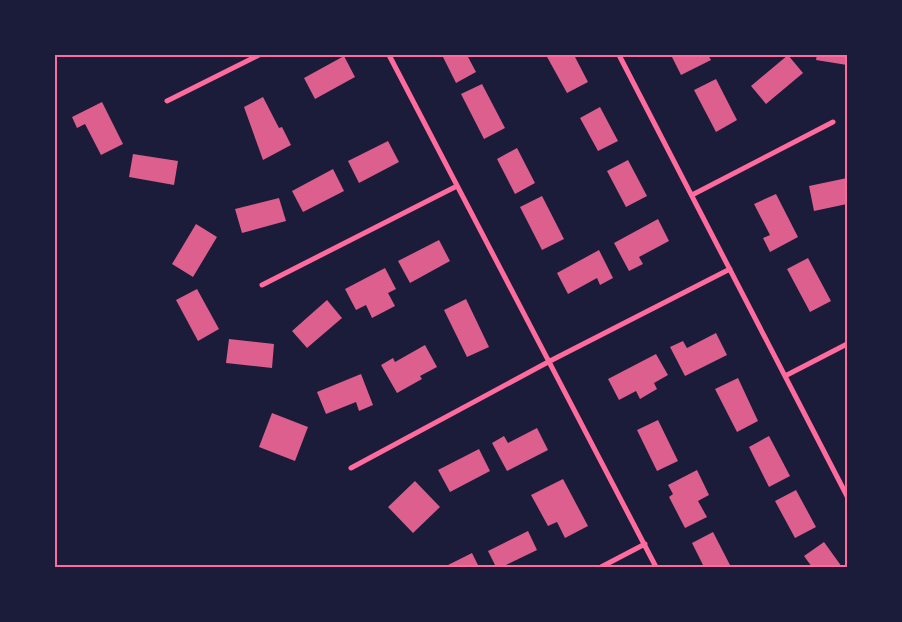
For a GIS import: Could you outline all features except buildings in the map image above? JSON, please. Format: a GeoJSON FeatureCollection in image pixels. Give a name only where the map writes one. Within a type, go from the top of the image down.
{"type":"FeatureCollection","features":[{"type":"Feature","properties":{"kind":"street"},"geometry":{"type":"LineString","coordinates":[[167,101],[259,55]]}},
{"type":"Feature","properties":{"kind":"street"},"geometry":{"type":"LineString","coordinates":[[389,55],[656,567]]}},
{"type":"Feature","properties":{"kind":"street"},"geometry":{"type":"LineString","coordinates":[[619,55],[847,496]]}},
{"type":"Feature","properties":{"kind":"street"},"geometry":{"type":"LineString","coordinates":[[692,195],[833,122]]}},
{"type":"Feature","properties":{"kind":"street"},"geometry":{"type":"LineString","coordinates":[[262,285],[457,186]]}},
{"type":"Feature","properties":{"kind":"street"},"geometry":{"type":"LineString","coordinates":[[351,468],[730,269]]}},
{"type":"Feature","properties":{"kind":"street"},"geometry":{"type":"LineString","coordinates":[[785,376],[847,344]]}},
{"type":"Feature","properties":{"kind":"street"},"geometry":{"type":"LineString","coordinates":[[601,567],[645,544]]}}]}
